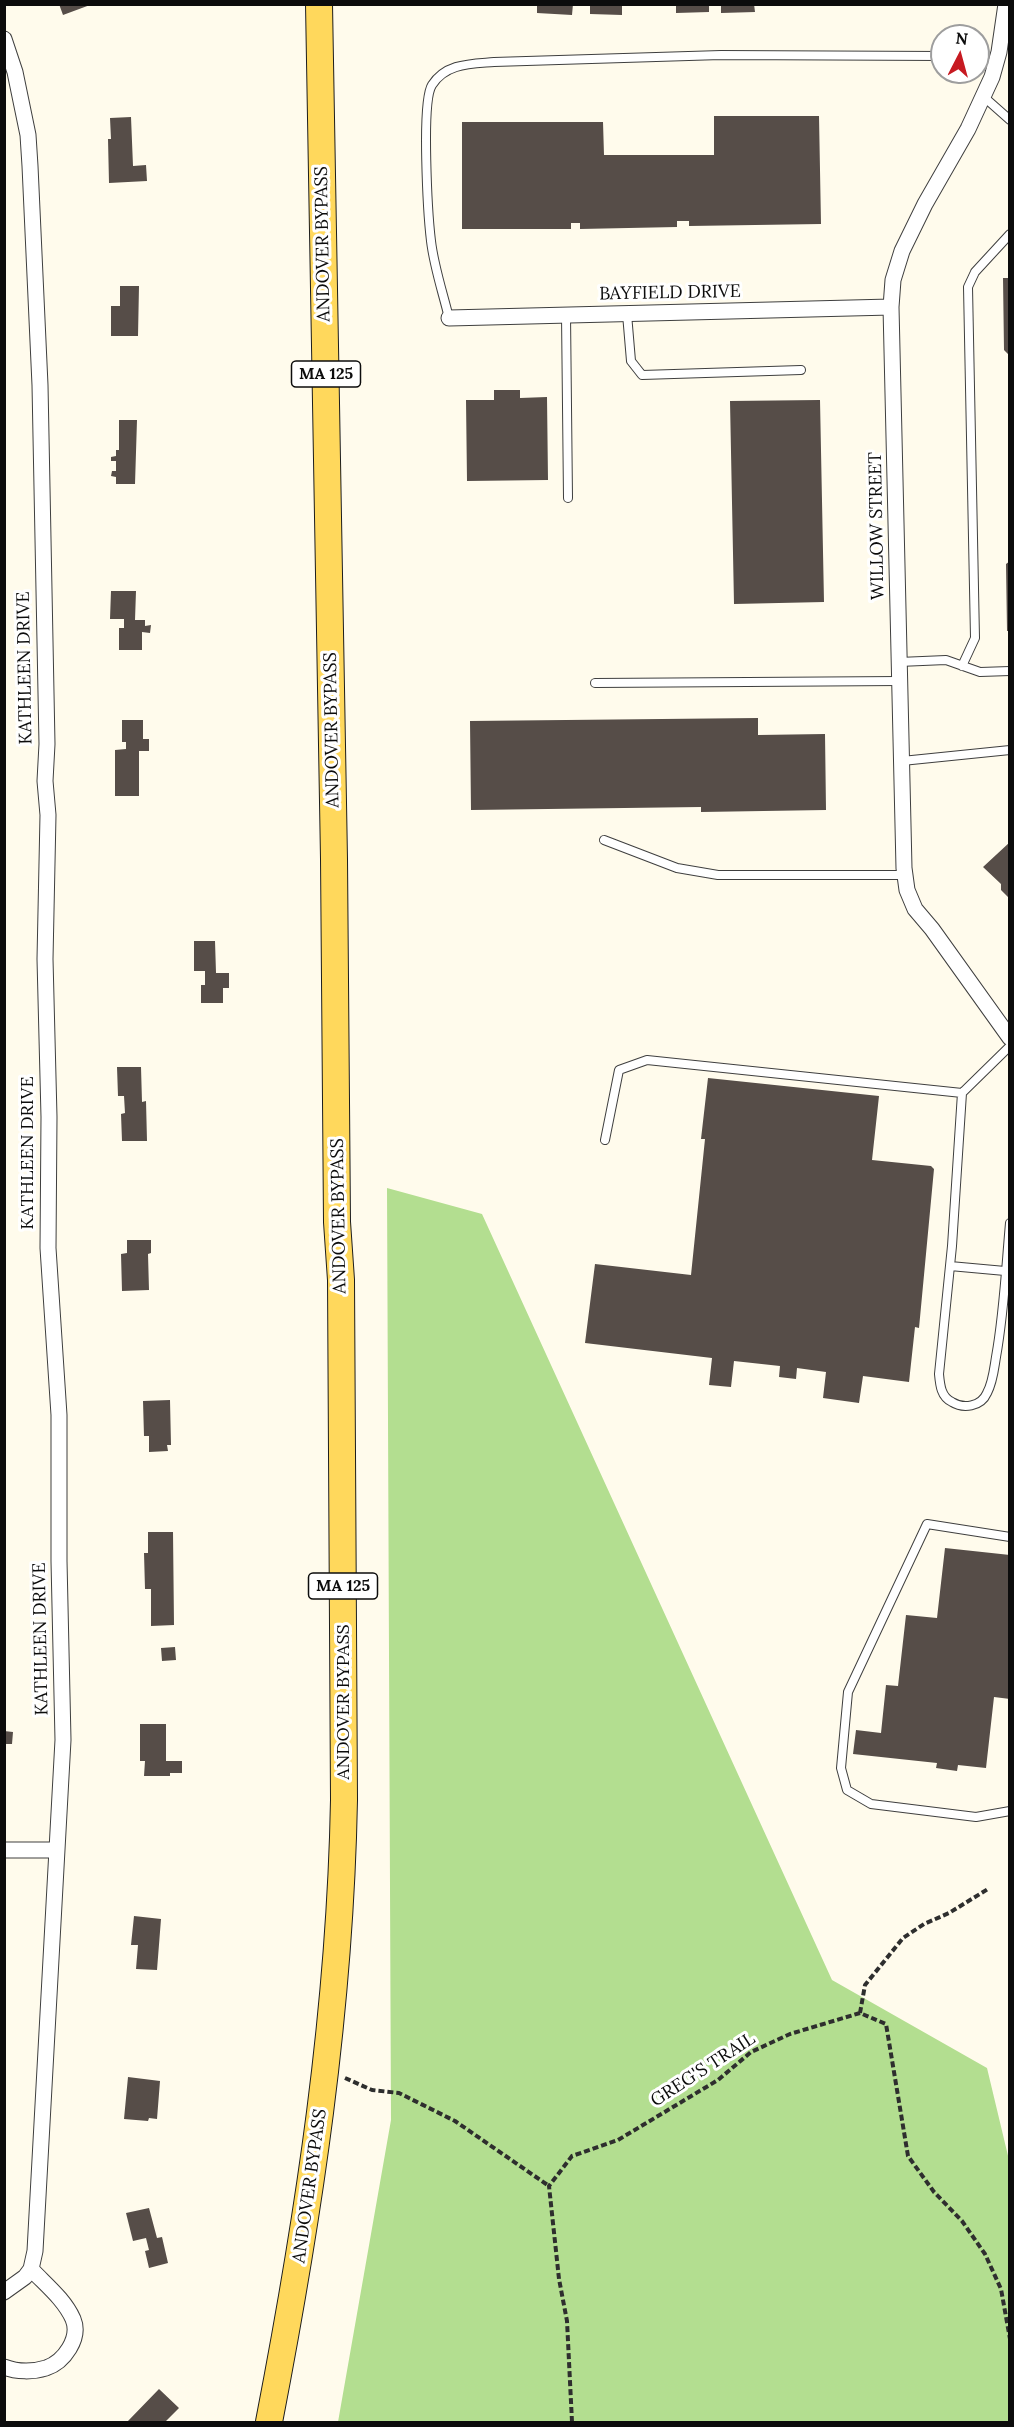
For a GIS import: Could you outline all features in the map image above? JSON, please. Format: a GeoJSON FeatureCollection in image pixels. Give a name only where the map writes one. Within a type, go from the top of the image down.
{"type":"FeatureCollection","features":[{"type":"Feature","properties":{"kind":"main road","name":"ANDOVER BYPASS"},"geometry":{"type":"LineString","coordinates":[[269,2422],[303,2240],[320,2122],[334,1993],[343,1859],[341,1280],[337,1222],[334,859],[319,4]]}},
{"type":"Feature","properties":{"kind":"street","name":"WILLOW STREET"},"geometry":{"type":"LineString","coordinates":[[1006,4],[996,64],[984,97],[924,204],[902,250],[893,280],[891,307],[907,890],[915,909],[932,929],[1010,1038]]}},
{"type":"Feature","properties":{"kind":"street","name":"KATHLEEN DRIVE"},"geometry":{"type":"LineString","coordinates":[[4,39],[15,72],[28,135],[40,385],[47,744],[45,781],[48,815],[45,959],[49,1118],[48,1248],[59,1415],[63,1740],[35,2251],[31,2269]]}},
{"type":"Feature","properties":{"kind":"street","name":"BAYFIELD DRIVE"},"geometry":{"type":"LineString","coordinates":[[449,318],[891,307]]}},
{"type":"Feature","properties":{"kind":"street"},"geometry":{"type":"LineString","coordinates":[[4,1850],[56,1850]]}},
{"type":"Feature","properties":{"kind":"street"},"geometry":{"type":"LineString","coordinates":[[4,2292],[25,2277],[31,2269],[66,2307],[74,2320],[75,2339],[60,2359],[47,2367],[27,2371],[4,2367]]}},
{"type":"Feature","properties":{"kind":"lane"},"geometry":{"type":"LineString","coordinates":[[449,318],[431,242],[426,113],[431,86],[447,70],[460,65],[494,62],[709,55],[930,56]]}},
{"type":"Feature","properties":{"kind":"lane"},"geometry":{"type":"LineString","coordinates":[[990,63],[996,64]]}},
{"type":"Feature","properties":{"kind":"lane"},"geometry":{"type":"LineString","coordinates":[[984,97],[1010,120]]}},
{"type":"Feature","properties":{"kind":"lane"},"geometry":{"type":"LineString","coordinates":[[962,666],[975,638],[968,287],[975,272],[1010,234]]}},
{"type":"Feature","properties":{"kind":"lane"},"geometry":{"type":"LineString","coordinates":[[627,314],[631,361],[642,375],[801,370]]}},
{"type":"Feature","properties":{"kind":"lane"},"geometry":{"type":"LineString","coordinates":[[566,315],[568,498]]}},
{"type":"Feature","properties":{"kind":"lane"},"geometry":{"type":"LineString","coordinates":[[899,662],[946,660],[980,672],[1010,672]]}},
{"type":"Feature","properties":{"kind":"lane"},"geometry":{"type":"LineString","coordinates":[[595,683],[900,681]]}},
{"type":"Feature","properties":{"kind":"lane"},"geometry":{"type":"LineString","coordinates":[[902,761],[1010,750]]}},
{"type":"Feature","properties":{"kind":"lane"},"geometry":{"type":"LineString","coordinates":[[604,840],[678,868],[718,875],[905,875]]}},
{"type":"Feature","properties":{"kind":"lane"},"geometry":{"type":"LineString","coordinates":[[1010,1046],[962,1093],[950,1266],[939,1374],[941,1389],[948,1400],[960,1407],[972,1406],[987,1396],[993,1376],[1000,1334],[1010,1223]]}},
{"type":"Feature","properties":{"kind":"lane"},"geometry":{"type":"LineString","coordinates":[[605,1140],[619,1070],[647,1060],[962,1093]]}},
{"type":"Feature","properties":{"kind":"lane"},"geometry":{"type":"LineString","coordinates":[[950,1266],[1005,1271]]}},
{"type":"Feature","properties":{"kind":"lane"},"geometry":{"type":"LineString","coordinates":[[1010,1537],[927,1524],[848,1692],[841,1768],[847,1790],[871,1804],[976,1817],[1010,1811]]}},
{"type":"Feature","properties":{"kind":"path"},"geometry":{"type":"LineString","coordinates":[[988,1889],[903,1938],[865,1985],[860,2013],[886,2024],[908,2156],[934,2192],[962,2221],[985,2254],[1001,2289],[1010,2339]]}},
{"type":"Feature","properties":{"kind":"path","name":"GREG'S TRAIL"},"geometry":{"type":"LineString","coordinates":[[549,2186],[572,2156],[618,2140],[718,2080],[751,2052],[790,2034],[860,2013]]}},
{"type":"Feature","properties":{"kind":"path"},"geometry":{"type":"LineString","coordinates":[[345,2078],[372,2090],[399,2093],[455,2121],[549,2186],[559,2279],[567,2321],[572,2422]]}},
{"type":"Feature","properties":{"kind":"green space"},"geometry":{"type":"Polygon","coordinates":[[[387,1188],[482,1214],[832,1980],[987,2068],[1009,2160],[1009,2422],[338,2422],[391,2120],[387,1188]]]}},
{"type":"Feature","properties":{"kind":"building"},"geometry":{"type":"Polygon","coordinates":[[[59,4],[90,4],[90,5],[63,15],[59,4]]]}},
{"type":"Feature","properties":{"kind":"building"},"geometry":{"type":"Polygon","coordinates":[[[537,4],[573,4],[572,15],[537,13],[537,4]]]}},
{"type":"Feature","properties":{"kind":"building"},"geometry":{"type":"Polygon","coordinates":[[[590,4],[622,4],[622,15],[590,14],[590,4]]]}},
{"type":"Feature","properties":{"kind":"building"},"geometry":{"type":"Polygon","coordinates":[[[676,4],[709,4],[709,12],[676,13],[676,4]]]}},
{"type":"Feature","properties":{"kind":"building"},"geometry":{"type":"Polygon","coordinates":[[[721,4],[754,4],[755,12],[721,13],[721,4]]]}},
{"type":"Feature","properties":{"kind":"building"},"geometry":{"type":"Polygon","coordinates":[[[714,116],[819,116],[821,224],[689,226],[689,221],[677,221],[677,227],[580,229],[580,223],[571,223],[571,229],[462,229],[462,122],[603,122],[604,155],[714,155],[714,116]]]}},
{"type":"Feature","properties":{"kind":"building"},"geometry":{"type":"Polygon","coordinates":[[[131,117],[133,166],[146,165],[147,181],[109,183],[110,118],[131,117]]]}},
{"type":"Feature","properties":{"kind":"building"},"geometry":{"type":"Polygon","coordinates":[[[1003,278],[1010,278],[1010,356],[1004,350],[1003,278]]]}},
{"type":"Feature","properties":{"kind":"building"},"geometry":{"type":"Polygon","coordinates":[[[120,286],[139,286],[138,336],[111,336],[111,306],[120,306],[120,286]]]}},
{"type":"Feature","properties":{"kind":"building"},"geometry":{"type":"Polygon","coordinates":[[[494,390],[520,390],[520,398],[547,397],[548,480],[467,481],[466,400],[494,400],[494,390]]]}},
{"type":"Feature","properties":{"kind":"building"},"geometry":{"type":"Polygon","coordinates":[[[820,400],[824,602],[734,604],[730,401],[820,400]]]}},
{"type":"Feature","properties":{"kind":"building"},"geometry":{"type":"Polygon","coordinates":[[[119,420],[137,420],[135,484],[116,484],[116,477],[111,476],[112,471],[116,471],[116,461],[111,461],[111,457],[116,456],[116,450],[119,450],[119,420]]]}},
{"type":"Feature","properties":{"kind":"building"},"geometry":{"type":"Polygon","coordinates":[[[1010,561],[1010,631],[1007,631],[1006,564],[1010,561]]]}},
{"type":"Feature","properties":{"kind":"building"},"geometry":{"type":"Polygon","coordinates":[[[111,591],[136,591],[135,620],[145,620],[145,626],[151,625],[150,633],[142,632],[142,650],[119,650],[119,628],[124,628],[124,619],[110,619],[111,591]]]}},
{"type":"Feature","properties":{"kind":"building"},"geometry":{"type":"Polygon","coordinates":[[[758,718],[758,735],[825,734],[826,810],[701,812],[701,807],[471,810],[470,721],[758,718]]]}},
{"type":"Feature","properties":{"kind":"building"},"geometry":{"type":"Polygon","coordinates":[[[122,720],[143,720],[143,739],[149,739],[149,751],[139,751],[139,796],[115,796],[115,750],[126,749],[126,742],[122,742],[122,720]]]}},
{"type":"Feature","properties":{"kind":"building"},"geometry":{"type":"Polygon","coordinates":[[[1010,842],[1010,899],[1001,890],[1001,884],[983,867],[1010,842]]]}},
{"type":"Feature","properties":{"kind":"building"},"geometry":{"type":"Polygon","coordinates":[[[194,941],[215,941],[216,973],[229,973],[229,988],[223,988],[223,1003],[201,1003],[201,985],[205,985],[205,971],[194,971],[194,941]]]}},
{"type":"Feature","properties":{"kind":"building"},"geometry":{"type":"Polygon","coordinates":[[[117,1067],[141,1067],[142,1102],[146,1101],[147,1141],[122,1141],[121,1114],[125,1113],[124,1096],[118,1096],[117,1067]]]}},
{"type":"Feature","properties":{"kind":"building"},"geometry":{"type":"Polygon","coordinates":[[[708,1078],[879,1096],[872,1160],[931,1166],[934,1169],[919,1328],[915,1327],[909,1382],[863,1376],[859,1403],[823,1398],[826,1372],[797,1368],[796,1379],[779,1377],[780,1366],[734,1361],[731,1387],[709,1385],[712,1358],[585,1343],[595,1264],[691,1275],[705,1139],[701,1139],[708,1078]]]}},
{"type":"Feature","properties":{"kind":"building"},"geometry":{"type":"Polygon","coordinates":[[[127,1240],[151,1240],[151,1253],[148,1254],[149,1290],[122,1291],[121,1254],[127,1253],[127,1240]]]}},
{"type":"Feature","properties":{"kind":"building"},"geometry":{"type":"Polygon","coordinates":[[[170,1400],[171,1445],[167,1445],[168,1451],[149,1452],[149,1436],[144,1436],[143,1401],[170,1400]]]}},
{"type":"Feature","properties":{"kind":"building"},"geometry":{"type":"Polygon","coordinates":[[[148,1532],[173,1532],[174,1625],[151,1626],[151,1589],[145,1589],[144,1553],[148,1553],[148,1532]]]}},
{"type":"Feature","properties":{"kind":"building"},"geometry":{"type":"Polygon","coordinates":[[[945,1548],[1010,1555],[1010,1699],[994,1697],[986,1768],[958,1765],[957,1771],[936,1768],[937,1763],[853,1754],[856,1730],[881,1733],[886,1685],[898,1686],[906,1615],[937,1618],[945,1548]]]}},
{"type":"Feature","properties":{"kind":"building"},"geometry":{"type":"Polygon","coordinates":[[[175,1647],[176,1660],[162,1661],[161,1648],[175,1647]]]}},
{"type":"Feature","properties":{"kind":"building"},"geometry":{"type":"Polygon","coordinates":[[[140,1724],[166,1724],[166,1761],[182,1761],[182,1773],[170,1773],[170,1776],[144,1776],[145,1761],[140,1761],[140,1724]]]}},
{"type":"Feature","properties":{"kind":"building"},"geometry":{"type":"Polygon","coordinates":[[[4,1731],[13,1732],[12,1744],[4,1744],[4,1731]]]}},
{"type":"Feature","properties":{"kind":"building"},"geometry":{"type":"Polygon","coordinates":[[[134,1916],[161,1919],[157,1970],[136,1969],[138,1945],[131,1945],[134,1916]]]}},
{"type":"Feature","properties":{"kind":"building"},"geometry":{"type":"Polygon","coordinates":[[[128,2077],[160,2081],[157,2119],[149,2118],[148,2121],[124,2119],[128,2077]]]}},
{"type":"Feature","properties":{"kind":"building"},"geometry":{"type":"Polygon","coordinates":[[[149,2208],[157,2238],[162,2237],[168,2263],[149,2268],[145,2251],[149,2250],[146,2238],[133,2241],[126,2213],[149,2208]]]}},
{"type":"Feature","properties":{"kind":"building"},"geometry":{"type":"Polygon","coordinates":[[[159,2389],[179,2408],[165,2422],[127,2422],[159,2389]]]}}]}
